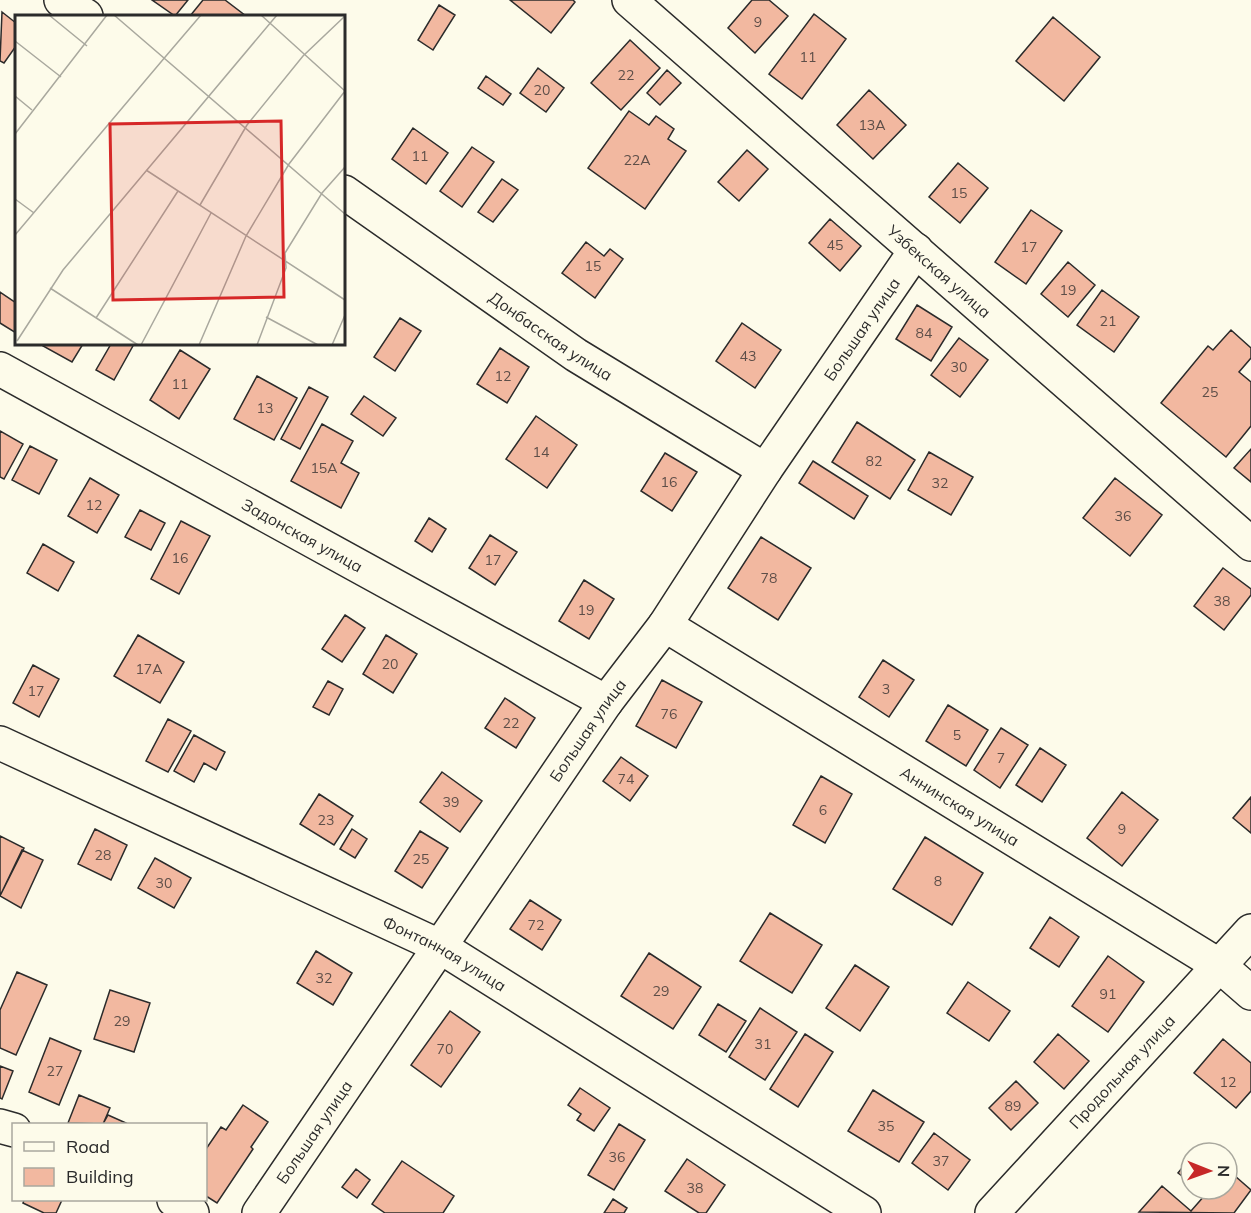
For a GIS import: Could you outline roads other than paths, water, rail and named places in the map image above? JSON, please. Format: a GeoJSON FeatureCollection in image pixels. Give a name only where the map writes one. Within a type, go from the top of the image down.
{"type":"FeatureCollection","features":[{"type":"Feature","properties":{"kind":"street"},"geometry":{"type":"LineString","coordinates":[[62,0],[84,15]]}},
{"type":"Feature","properties":{"kind":"street","name":"Узбекская улица"},"geometry":{"type":"LineString","coordinates":[[629,0],[1251,544]]}},
{"type":"Feature","properties":{"kind":"street","name":"Донбасская улица"},"geometry":{"type":"LineString","coordinates":[[345,193],[576,355],[765,470]]}},
{"type":"Feature","properties":{"kind":"street","name":"Большая улица"},"geometry":{"type":"LineString","coordinates":[[259,1213],[606,702],[665,625],[765,470],[916,250]]}},
{"type":"Feature","properties":{"kind":"street","name":"Задонская улица"},"geometry":{"type":"LineString","coordinates":[[0,369],[606,702]]}},
{"type":"Feature","properties":{"kind":"street","name":"Аннинская улица"},"geometry":{"type":"LineString","coordinates":[[665,625],[1220,966],[1251,993]]}},
{"type":"Feature","properties":{"kind":"street","name":"Фонтанная улица"},"geometry":{"type":"LineString","coordinates":[[0,743],[439,946],[864,1213]]}},
{"type":"Feature","properties":{"kind":"street","name":"Продольная улица"},"geometry":{"type":"LineString","coordinates":[[992,1213],[1251,931]]}},
{"type":"Feature","properties":{"kind":"street"},"geometry":{"type":"LineString","coordinates":[[175,1201],[192,1213]]}}]}
